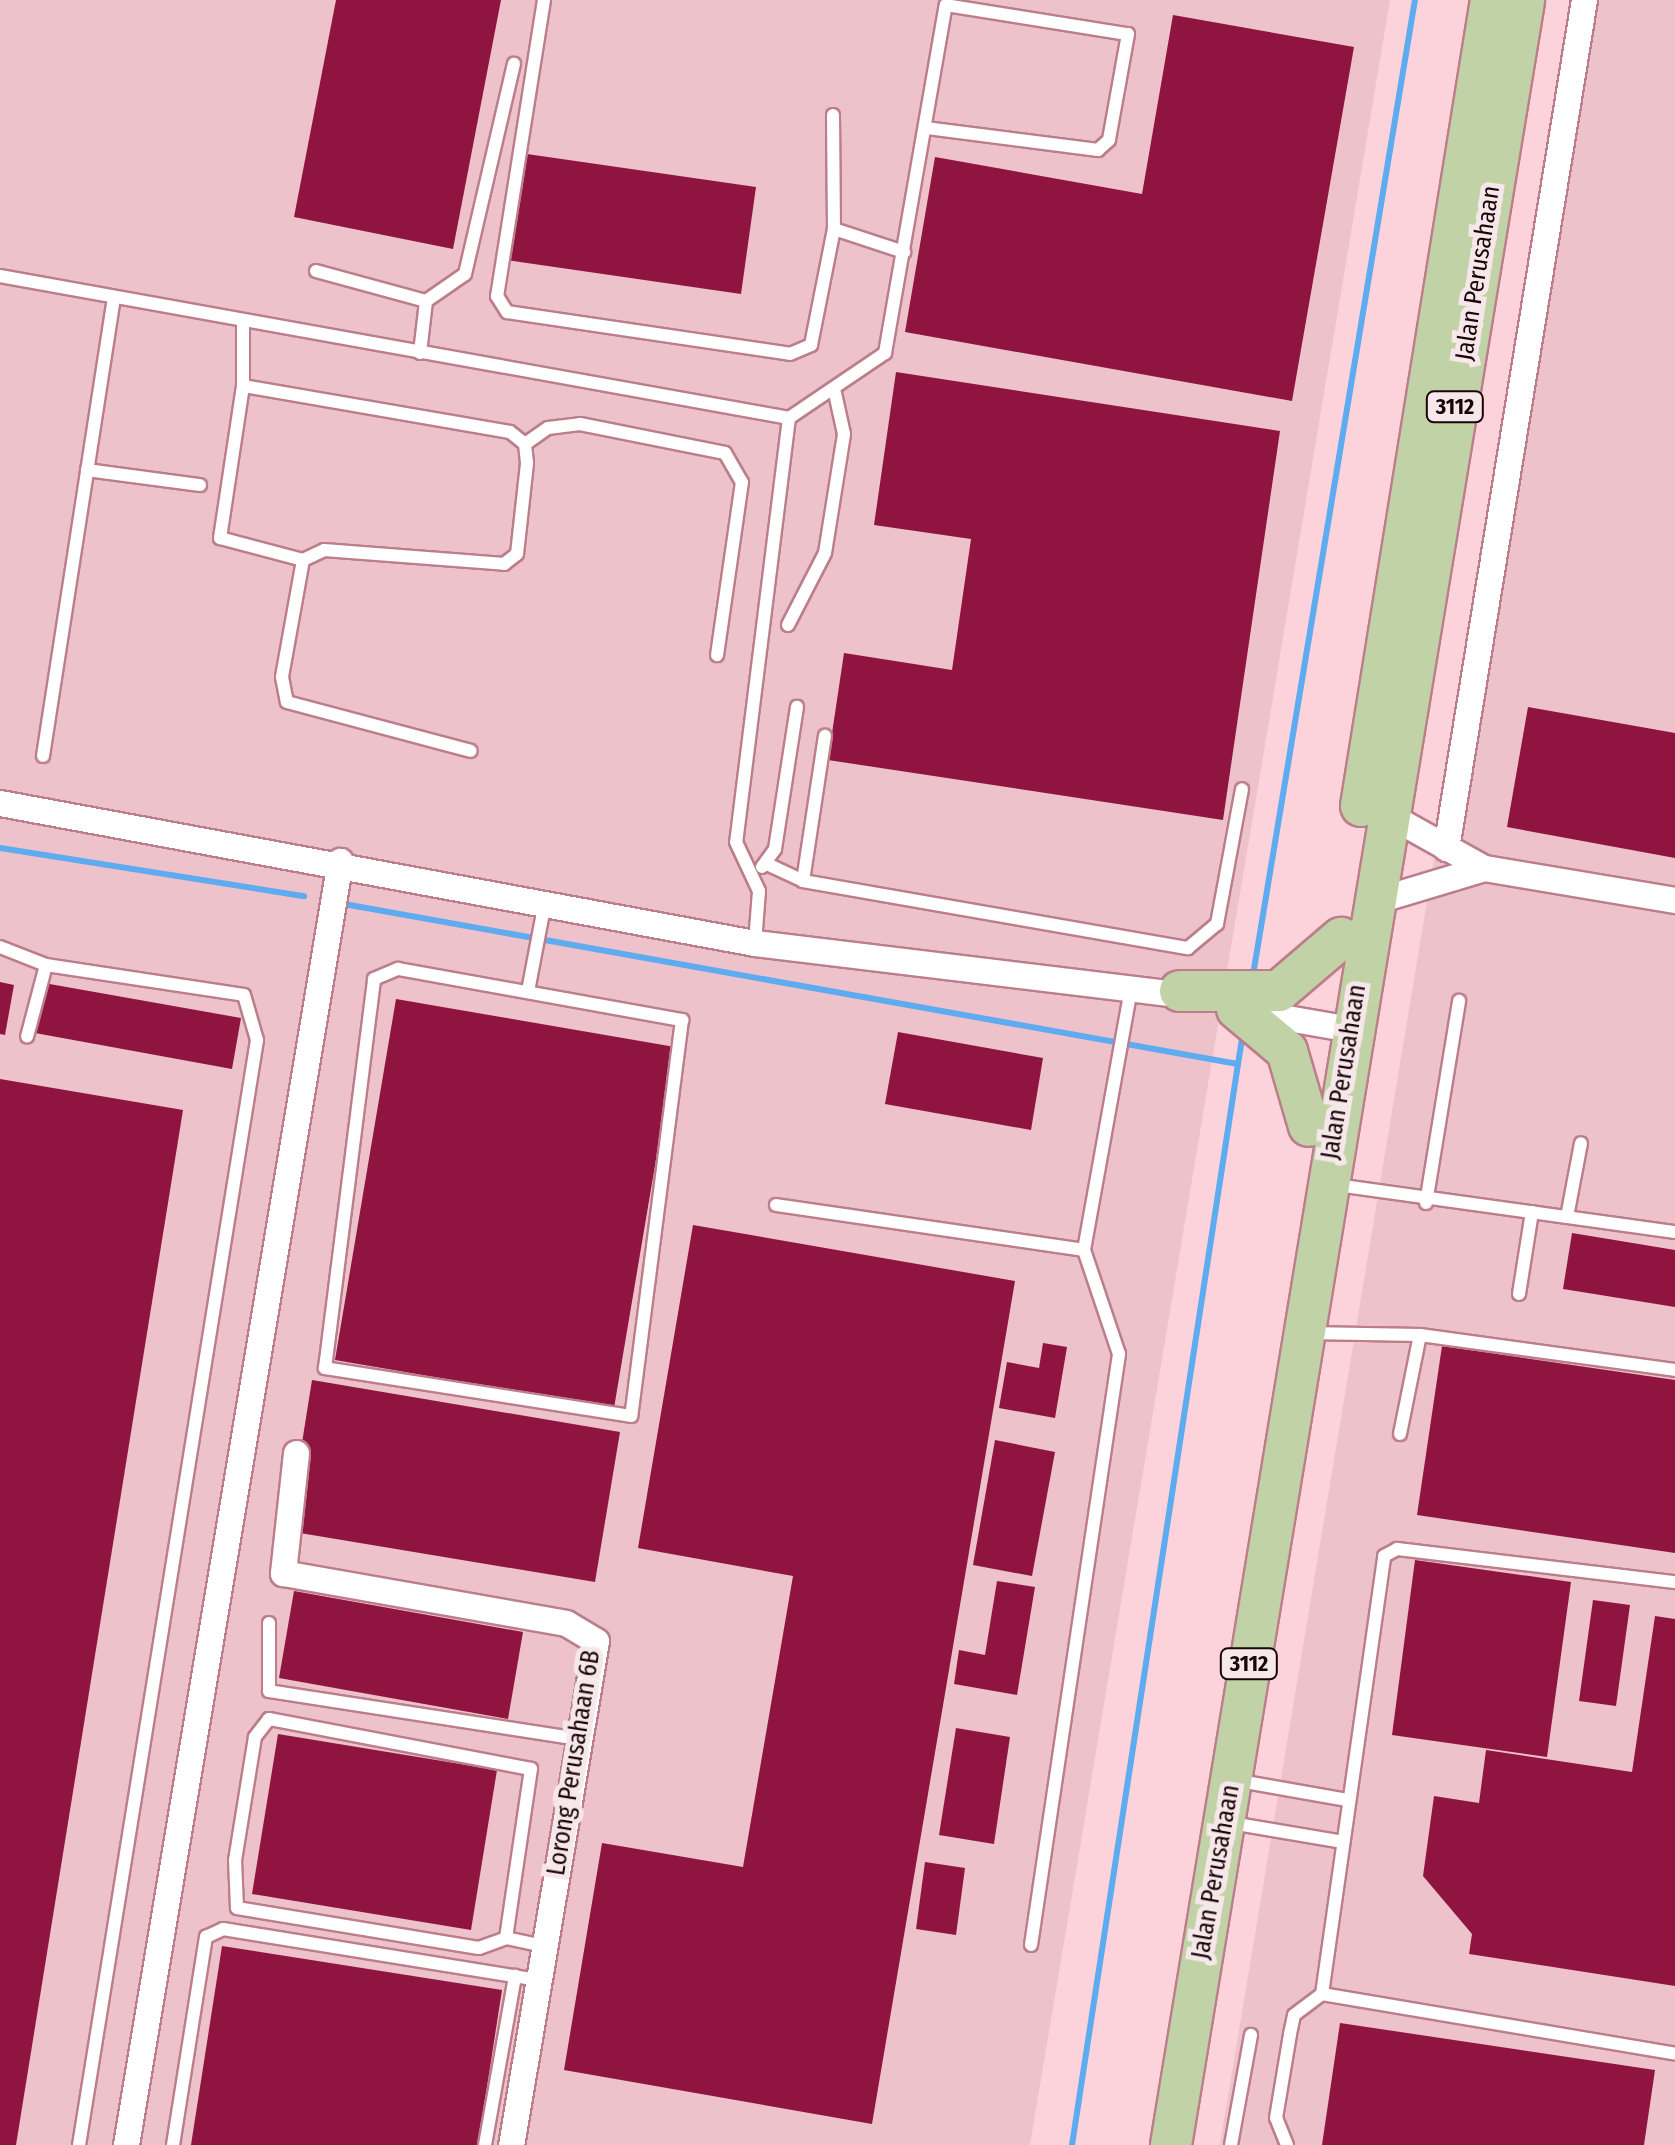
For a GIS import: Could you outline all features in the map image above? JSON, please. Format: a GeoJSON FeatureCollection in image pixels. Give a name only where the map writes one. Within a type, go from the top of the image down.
{"type":"FeatureCollection","features":[{"type":"Feature","properties":{"kind":"main road","name":"Jalan Perusahaan"},"geometry":{"type":"LineString","coordinates":[[1170,2145],[1326,1183],[1341,938],[1490,0]]}},
{"type":"Feature","properties":{"kind":"main road","name":"Jalan Perusahaan"},"geometry":{"type":"LineString","coordinates":[[1147,2145],[1309,1126],[1371,902],[1524,0]]}},
{"type":"Feature","properties":{"kind":"main road"},"geometry":{"type":"LineString","coordinates":[[1253,1007],[1341,938]]}},
{"type":"Feature","properties":{"kind":"main road"},"geometry":{"type":"LineString","coordinates":[[1180,991],[1253,1007],[1288,1052],[1309,1126]]}},
{"type":"Feature","properties":{"kind":"street"},"geometry":{"type":"LineString","coordinates":[[1446,848],[1584,0]]}},
{"type":"Feature","properties":{"kind":"street"},"geometry":{"type":"LineString","coordinates":[[0,803],[340,861],[543,911],[755,943],[1180,991]]}},
{"type":"Feature","properties":{"kind":"street"},"geometry":{"type":"LineString","coordinates":[[1387,814],[1484,868],[1675,900]]}},
{"type":"Feature","properties":{"kind":"street"},"geometry":{"type":"LineString","coordinates":[[126,2145],[340,861]]}},
{"type":"Feature","properties":{"kind":"street"},"geometry":{"type":"LineString","coordinates":[[1371,902],[1484,868]]}},
{"type":"Feature","properties":{"kind":"street"},"geometry":{"type":"LineString","coordinates":[[1253,1007],[1337,1026]]}},
{"type":"Feature","properties":{"kind":"street","name":"Lorong Perusahaan 6B"},"geometry":{"type":"LineString","coordinates":[[296,1454],[283,1573],[586,1630],[596,1641],[544,1946],[527,1978],[511,2145]]}},
{"type":"Feature","properties":{"kind":"lane"},"geometry":{"type":"LineString","coordinates":[[544,0],[498,296],[508,312],[790,354],[811,344],[834,229],[834,115]]}},
{"type":"Feature","properties":{"kind":"lane"},"geometry":{"type":"LineString","coordinates":[[0,276],[789,418],[834,393],[885,354],[946,5],[1128,34],[1109,140],[1098,150],[927,128]]}},
{"type":"Feature","properties":{"kind":"lane"},"geometry":{"type":"LineString","coordinates":[[420,353],[426,301],[465,274],[514,64]]}},
{"type":"Feature","properties":{"kind":"lane"},"geometry":{"type":"LineString","coordinates":[[834,229],[904,252]]}},
{"type":"Feature","properties":{"kind":"lane"},"geometry":{"type":"LineString","coordinates":[[316,271],[426,301]]}},
{"type":"Feature","properties":{"kind":"lane"},"geometry":{"type":"LineString","coordinates":[[43,756],[114,297]]}},
{"type":"Feature","properties":{"kind":"lane"},"geometry":{"type":"LineString","coordinates":[[242,322],[243,386],[220,538],[302,560],[324,550],[504,564],[521,536],[525,444]]}},
{"type":"Feature","properties":{"kind":"lane"},"geometry":{"type":"LineString","coordinates":[[243,386],[510,432],[525,444]]}},
{"type":"Feature","properties":{"kind":"lane"},"geometry":{"type":"LineString","coordinates":[[788,625],[825,553],[844,434],[834,393]]}},
{"type":"Feature","properties":{"kind":"lane"},"geometry":{"type":"LineString","coordinates":[[755,943],[751,873],[736,842],[789,418]]}},
{"type":"Feature","properties":{"kind":"lane"},"geometry":{"type":"LineString","coordinates":[[525,444],[548,428],[580,424],[725,453],[742,482],[718,655]]}},
{"type":"Feature","properties":{"kind":"lane"},"geometry":{"type":"LineString","coordinates":[[87,470],[200,485]]}},
{"type":"Feature","properties":{"kind":"lane"},"geometry":{"type":"LineString","coordinates":[[302,560],[282,677],[287,702],[471,751]]}},
{"type":"Feature","properties":{"kind":"lane"},"geometry":{"type":"LineString","coordinates":[[751,873],[767,864],[797,707]]}},
{"type":"Feature","properties":{"kind":"lane"},"geometry":{"type":"LineString","coordinates":[[803,881],[826,736]]}},
{"type":"Feature","properties":{"kind":"lane"},"geometry":{"type":"LineString","coordinates":[[767,864],[803,881],[1188,948],[1217,924],[1242,789]]}},
{"type":"Feature","properties":{"kind":"lane"},"geometry":{"type":"LineString","coordinates":[[530,986],[543,911]]}},
{"type":"Feature","properties":{"kind":"lane"},"geometry":{"type":"LineString","coordinates":[[0,948],[46,965],[244,995],[258,1040],[79,2145]]}},
{"type":"Feature","properties":{"kind":"lane"},"geometry":{"type":"LineString","coordinates":[[27,1038],[46,965]]}},
{"type":"Feature","properties":{"kind":"lane"},"geometry":{"type":"LineString","coordinates":[[398,969],[530,986],[674,1013],[687,1034],[638,1407],[618,1420],[325,1368],[374,979],[398,969]]}},
{"type":"Feature","properties":{"kind":"lane"},"geometry":{"type":"LineString","coordinates":[[1031,1945],[1119,1354],[1084,1250],[1114,1104],[1132,984]]}},
{"type":"Feature","properties":{"kind":"lane"},"geometry":{"type":"LineString","coordinates":[[1426,1203],[1459,1001]]}},
{"type":"Feature","properties":{"kind":"lane"},"geometry":{"type":"LineString","coordinates":[[1567,1218],[1581,1144]]}},
{"type":"Feature","properties":{"kind":"lane"},"geometry":{"type":"LineString","coordinates":[[1326,1183],[1426,1203],[1532,1212],[1675,1232]]}},
{"type":"Feature","properties":{"kind":"lane"},"geometry":{"type":"LineString","coordinates":[[776,1205],[1084,1250]]}},
{"type":"Feature","properties":{"kind":"lane"},"geometry":{"type":"LineString","coordinates":[[1519,1294],[1532,1212]]}},
{"type":"Feature","properties":{"kind":"lane"},"geometry":{"type":"LineString","coordinates":[[1301,1332],[1420,1334],[1675,1370]]}},
{"type":"Feature","properties":{"kind":"lane"},"geometry":{"type":"LineString","coordinates":[[1400,1434],[1420,1334]]}},
{"type":"Feature","properties":{"kind":"lane"},"geometry":{"type":"LineString","coordinates":[[1322,1994],[1337,1842],[1347,1800],[1384,1556],[1397,1549],[1675,1582]]}},
{"type":"Feature","properties":{"kind":"lane"},"geometry":{"type":"LineString","coordinates":[[269,1623],[269,1691],[579,1739]]}},
{"type":"Feature","properties":{"kind":"lane"},"geometry":{"type":"LineString","coordinates":[[506,1938],[531,1769],[270,1719],[255,1737],[235,1860],[237,1908],[479,1948],[506,1938],[544,1946]]}},
{"type":"Feature","properties":{"kind":"lane"},"geometry":{"type":"LineString","coordinates":[[1232,1780],[1347,1800]]}},
{"type":"Feature","properties":{"kind":"lane"},"geometry":{"type":"LineString","coordinates":[[1223,1821],[1337,1842]]}},
{"type":"Feature","properties":{"kind":"lane"},"geometry":{"type":"LineString","coordinates":[[173,2145],[206,1938],[223,1928],[527,1978],[485,2145]]}},
{"type":"Feature","properties":{"kind":"lane"},"geometry":{"type":"LineString","coordinates":[[1287,2145],[1276,2118],[1294,2015],[1322,1994],[1675,2054]]}},
{"type":"Feature","properties":{"kind":"lane"},"geometry":{"type":"LineString","coordinates":[[1231,2145],[1252,2035]]}},
{"type":"Feature","properties":{"kind":"shaded area"},"geometry":{"type":"Polygon","coordinates":[[[0,0],[1390,0],[1030,2145],[0,2145],[0,0]]]}},
{"type":"Feature","properties":{"kind":"shaded area"},"geometry":{"type":"Polygon","coordinates":[[[1577,0],[1675,0],[1675,2145],[1220,2145],[1577,0]]]}},
{"type":"Feature","properties":{"kind":"building"},"geometry":{"type":"Polygon","coordinates":[[[336,0],[501,0],[453,249],[294,217],[336,0]]]}},
{"type":"Feature","properties":{"kind":"building"},"geometry":{"type":"Polygon","coordinates":[[[1173,15],[1354,47],[1292,401],[905,332],[935,157],[1142,194],[1173,15]]]}},
{"type":"Feature","properties":{"kind":"building"},"geometry":{"type":"Polygon","coordinates":[[[520,153],[756,187],[741,294],[506,260],[520,153]]]}},
{"type":"Feature","properties":{"kind":"building"},"geometry":{"type":"Polygon","coordinates":[[[896,372],[1280,431],[1223,820],[828,760],[844,653],[952,670],[971,539],[874,525],[896,372]]]}},
{"type":"Feature","properties":{"kind":"building"},"geometry":{"type":"Polygon","coordinates":[[[1528,707],[1675,733],[1675,858],[1507,827],[1528,707]]]}},
{"type":"Feature","properties":{"kind":"building"},"geometry":{"type":"Polygon","coordinates":[[[0,982],[14,985],[5,1035],[0,1034],[0,982]]]}},
{"type":"Feature","properties":{"kind":"building"},"geometry":{"type":"Polygon","coordinates":[[[44,983],[241,1018],[232,1069],[35,1033],[44,983]]]}},
{"type":"Feature","properties":{"kind":"building"},"geometry":{"type":"Polygon","coordinates":[[[396,999],[675,1047],[614,1408],[335,1360],[396,999]]]}},
{"type":"Feature","properties":{"kind":"building"},"geometry":{"type":"Polygon","coordinates":[[[898,1032],[1043,1058],[1031,1130],[885,1104],[898,1032]]]}},
{"type":"Feature","properties":{"kind":"building"},"geometry":{"type":"Polygon","coordinates":[[[0,1079],[183,1110],[16,2145],[0,2145],[0,1079]]]}},
{"type":"Feature","properties":{"kind":"building"},"geometry":{"type":"Polygon","coordinates":[[[693,1225],[1015,1281],[872,2124],[564,2070],[602,1843],[743,1867],[793,1576],[638,1548],[693,1225]]]}},
{"type":"Feature","properties":{"kind":"building"},"geometry":{"type":"Polygon","coordinates":[[[1572,1233],[1675,1250],[1675,1307],[1563,1289],[1572,1233]]]}},
{"type":"Feature","properties":{"kind":"building"},"geometry":{"type":"Polygon","coordinates":[[[1043,1343],[1067,1347],[1055,1418],[999,1408],[1007,1362],[1039,1368],[1043,1343]]]}},
{"type":"Feature","properties":{"kind":"building"},"geometry":{"type":"Polygon","coordinates":[[[1442,1346],[1675,1380],[1675,1553],[1417,1515],[1442,1346]]]}},
{"type":"Feature","properties":{"kind":"building"},"geometry":{"type":"Polygon","coordinates":[[[312,1380],[620,1432],[595,1582],[288,1531],[312,1380]]]}},
{"type":"Feature","properties":{"kind":"building"},"geometry":{"type":"Polygon","coordinates":[[[995,1440],[1055,1452],[1032,1576],[973,1565],[995,1440]]]}},
{"type":"Feature","properties":{"kind":"building"},"geometry":{"type":"Polygon","coordinates":[[[1415,1560],[1571,1582],[1547,1757],[1392,1735],[1415,1560]]]}},
{"type":"Feature","properties":{"kind":"building"},"geometry":{"type":"Polygon","coordinates":[[[997,1581],[1035,1587],[1017,1695],[954,1684],[959,1650],[985,1655],[997,1581]]]}},
{"type":"Feature","properties":{"kind":"building"},"geometry":{"type":"Polygon","coordinates":[[[294,1591],[523,1632],[508,1719],[279,1678],[294,1591]]]}},
{"type":"Feature","properties":{"kind":"building"},"geometry":{"type":"Polygon","coordinates":[[[1593,1600],[1630,1605],[1616,1706],[1579,1701],[1593,1600]]]}},
{"type":"Feature","properties":{"kind":"building"},"geometry":{"type":"Polygon","coordinates":[[[1655,1616],[1675,1619],[1675,1986],[1469,1954],[1472,1934],[1423,1876],[1434,1796],[1479,1803],[1486,1750],[1632,1772],[1655,1616]]]}},
{"type":"Feature","properties":{"kind":"building"},"geometry":{"type":"Polygon","coordinates":[[[956,1728],[1010,1737],[994,1844],[939,1835],[956,1728]]]}},
{"type":"Feature","properties":{"kind":"building"},"geometry":{"type":"Polygon","coordinates":[[[278,1734],[497,1770],[471,1930],[252,1894],[278,1734]]]}},
{"type":"Feature","properties":{"kind":"building"},"geometry":{"type":"Polygon","coordinates":[[[925,1862],[965,1868],[956,1935],[916,1929],[925,1862]]]}},
{"type":"Feature","properties":{"kind":"building"},"geometry":{"type":"Polygon","coordinates":[[[222,1946],[502,1990],[478,2145],[191,2145],[222,1946]]]}},
{"type":"Feature","properties":{"kind":"building"},"geometry":{"type":"Polygon","coordinates":[[[1340,2023],[1655,2070],[1644,2145],[1322,2145],[1340,2023]]]}},
{"type":"Feature","properties":{"kind":"waterway"},"geometry":{"type":"LineString","coordinates":[[1253,975],[1415,0]]}},
{"type":"Feature","properties":{"kind":"waterway"},"geometry":{"type":"LineString","coordinates":[[0,848],[304,896]]}},
{"type":"Feature","properties":{"kind":"waterway"},"geometry":{"type":"LineString","coordinates":[[344,904],[1238,1064],[1072,2145]]}},
{"type":"Feature","properties":{"kind":"waterway"},"geometry":{"type":"LineString","coordinates":[[1238,1064],[1243,1032]]}}]}
